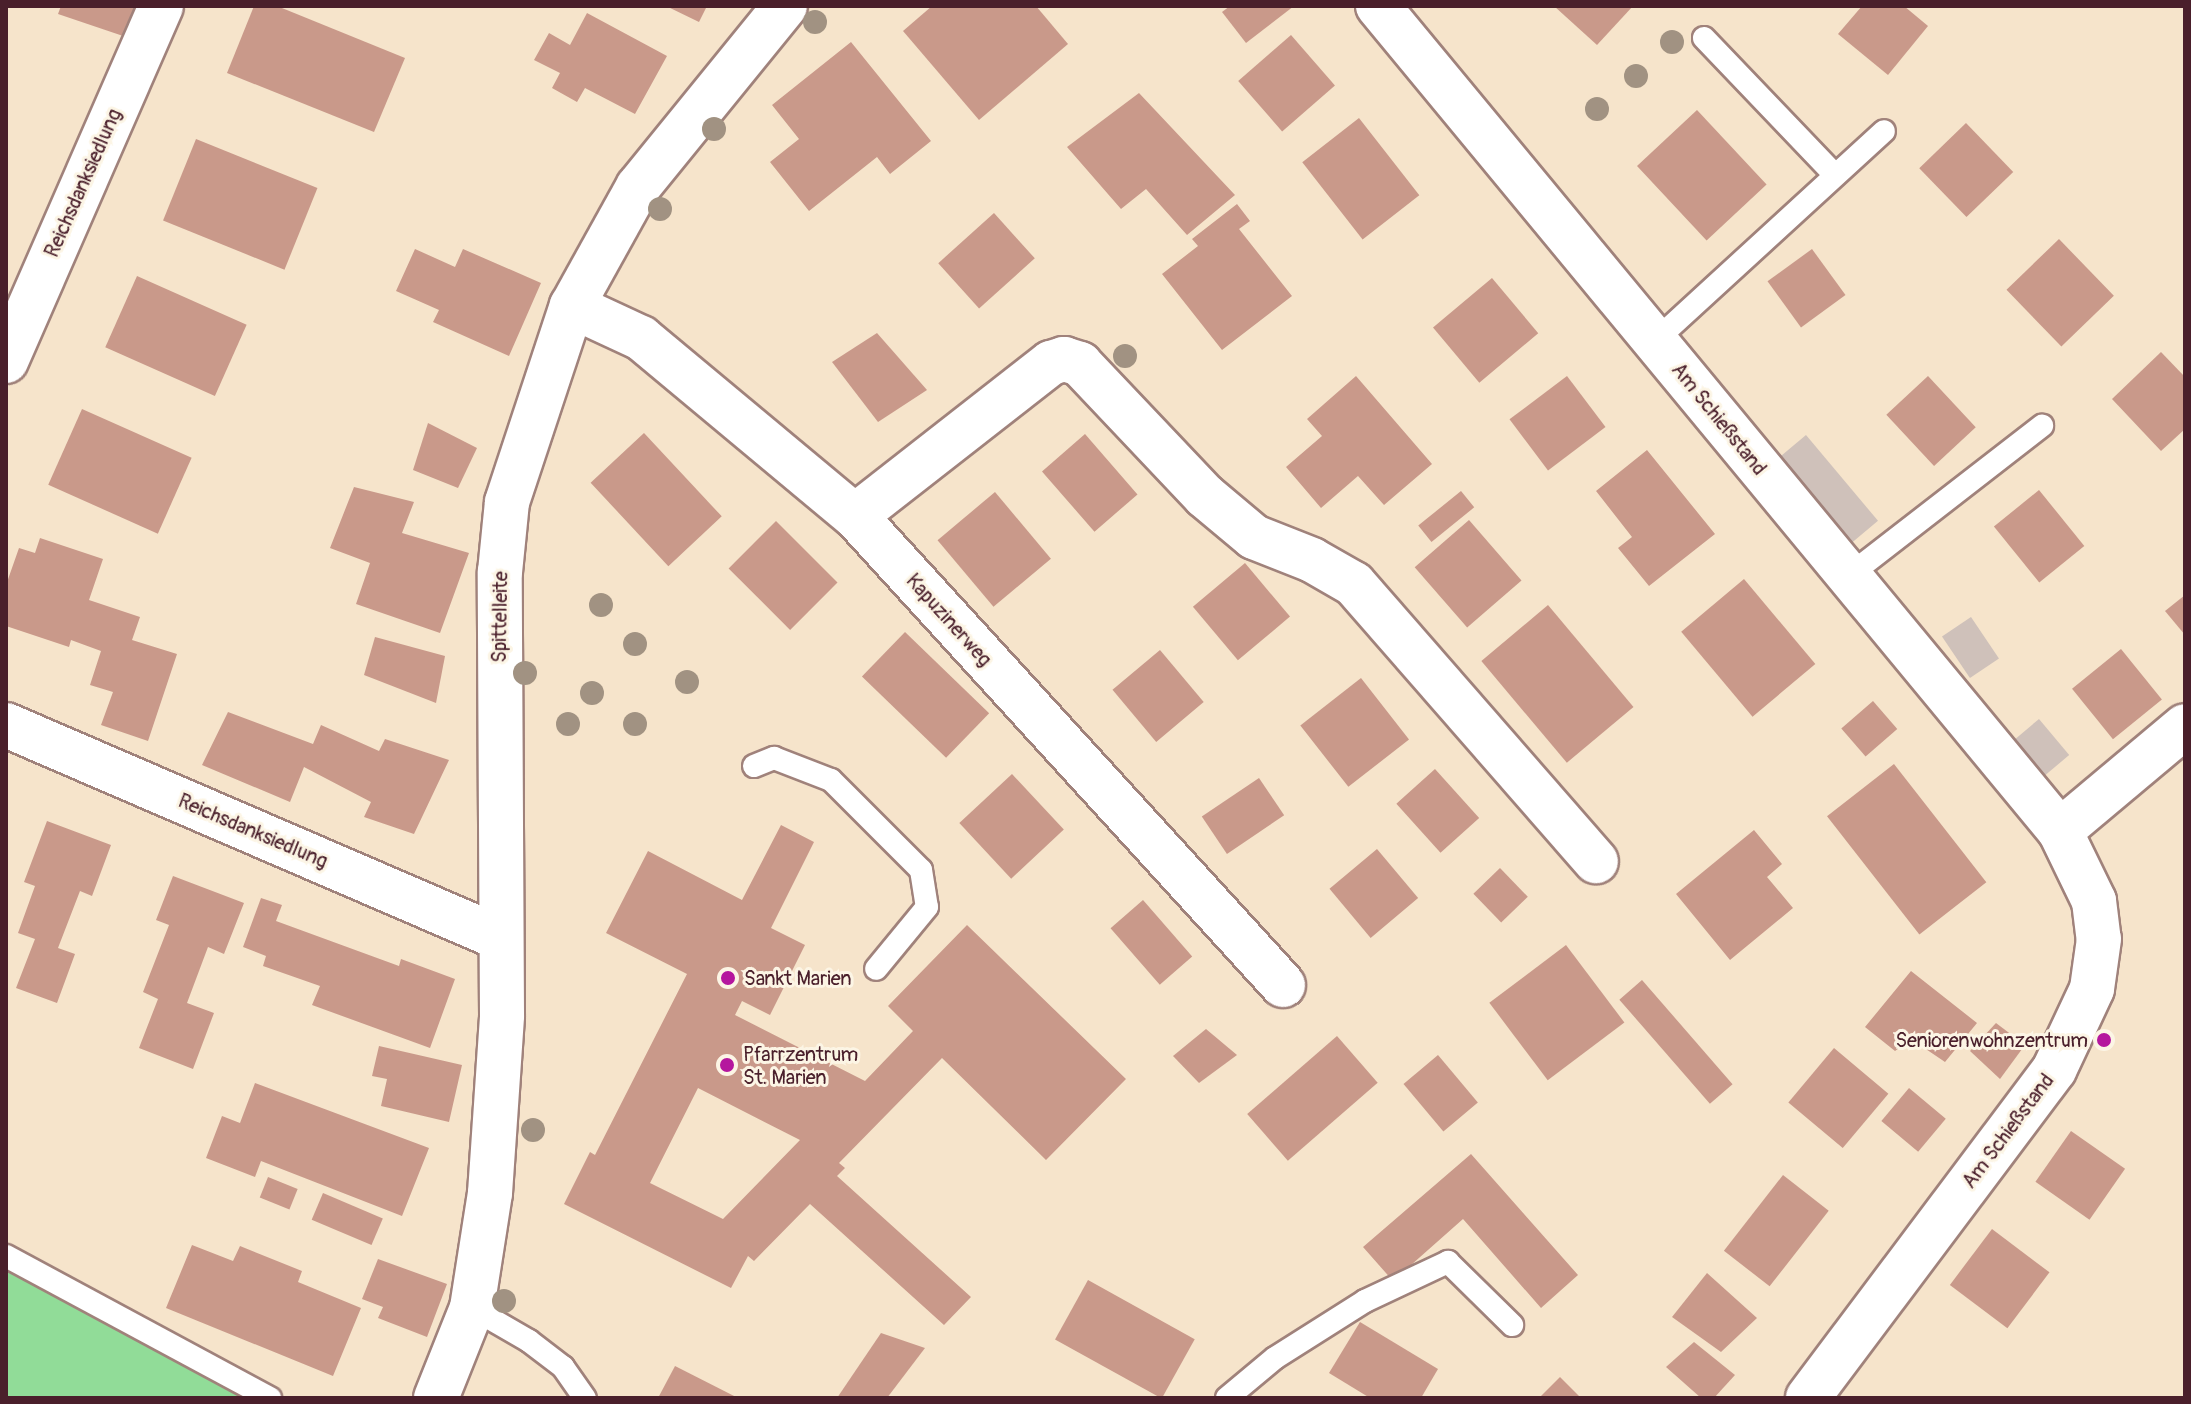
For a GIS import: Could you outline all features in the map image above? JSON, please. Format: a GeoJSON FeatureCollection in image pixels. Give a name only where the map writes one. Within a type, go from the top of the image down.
{"type":"FeatureCollection","features":[{"type":"Feature","properties":{"kind":"street","name":"Reichsdanksiedlung"},"geometry":{"type":"LineString","coordinates":[[6,361],[161,6]]}},
{"type":"Feature","properties":{"kind":"street","name":"Spittelleite"},"geometry":{"type":"LineString","coordinates":[[436,1398],[472,1308],[490,1193],[502,1015],[500,572],[507,502],[572,306],[638,187],[785,6]]}},
{"type":"Feature","properties":{"kind":"street","name":"Am Schießstand"},"geometry":{"type":"LineString","coordinates":[[1378,6],[2060,831],[2094,901],[2099,939],[2092,989],[2054,1070],[1808,1398]]}},
{"type":"Feature","properties":{"kind":"street","name":"Kapuzinerweg"},"geometry":{"type":"LineString","coordinates":[[572,306],[641,338],[855,516],[1283,985]]}},
{"type":"Feature","properties":{"kind":"street"},"geometry":{"type":"LineString","coordinates":[[855,516],[1051,363],[1064,359],[1080,364],[1205,496],[1254,537],[1312,560],[1354,584],[1596,861]]}},
{"type":"Feature","properties":{"kind":"street","name":"Reichsdanksiedlung"},"geometry":{"type":"LineString","coordinates":[[6,725],[500,938]]}},
{"type":"Feature","properties":{"kind":"street"},"geometry":{"type":"LineString","coordinates":[[2060,831],[2185,726]]}},
{"type":"Feature","properties":{"kind":"lane"},"geometry":{"type":"LineString","coordinates":[[1704,38],[1834,174]]}},
{"type":"Feature","properties":{"kind":"lane"},"geometry":{"type":"LineString","coordinates":[[1656,340],[1884,131]]}},
{"type":"Feature","properties":{"kind":"lane"},"geometry":{"type":"LineString","coordinates":[[1847,577],[2042,426]]}},
{"type":"Feature","properties":{"kind":"lane"},"geometry":{"type":"LineString","coordinates":[[754,766],[774,758],[831,780],[921,870],[927,907],[876,969]]}},
{"type":"Feature","properties":{"kind":"lane"},"geometry":{"type":"LineString","coordinates":[[6,1256],[270,1398]]}},
{"type":"Feature","properties":{"kind":"lane"},"geometry":{"type":"LineString","coordinates":[[1227,1398],[1275,1358],[1365,1301],[1448,1262],[1512,1325]]}},
{"type":"Feature","properties":{"kind":"lane"},"geometry":{"type":"LineString","coordinates":[[472,1308],[529,1341],[563,1367],[585,1398]]}},
{"type":"Feature","properties":{"kind":"shaded area"},"geometry":{"type":"Polygon","coordinates":[[[1806,435],[1878,521],[1851,543],[1779,457],[1806,435]]]}},
{"type":"Feature","properties":{"kind":"shaded area"},"geometry":{"type":"Polygon","coordinates":[[[1971,617],[1999,658],[1970,678],[1942,637],[1971,617]]]}},
{"type":"Feature","properties":{"kind":"shaded area"},"geometry":{"type":"Polygon","coordinates":[[[2039,719],[2069,755],[2042,778],[2011,742],[2039,719]]]}},
{"type":"Feature","properties":{"kind":"green space"},"geometry":{"type":"Polygon","coordinates":[[[6,1266],[32,1275],[242,1398],[6,1398],[6,1266]]]}},
{"type":"Feature","properties":{"kind":"building"},"geometry":{"type":"Polygon","coordinates":[[[61,6],[140,6],[129,38],[58,14],[61,6]]]}},
{"type":"Feature","properties":{"kind":"building"},"geometry":{"type":"Polygon","coordinates":[[[254,6],[277,6],[405,58],[374,132],[227,73],[254,6]]]}},
{"type":"Feature","properties":{"kind":"building"},"geometry":{"type":"Polygon","coordinates":[[[666,6],[707,6],[699,22],[666,6]]]}},
{"type":"Feature","properties":{"kind":"building"},"geometry":{"type":"Polygon","coordinates":[[[932,6],[1036,6],[1068,44],[979,120],[903,31],[932,6]]]}},
{"type":"Feature","properties":{"kind":"building"},"geometry":{"type":"Polygon","coordinates":[[[1230,6],[1294,6],[1246,43],[1222,12],[1230,6]]]}},
{"type":"Feature","properties":{"kind":"building"},"geometry":{"type":"Polygon","coordinates":[[[1554,6],[1633,6],[1597,45],[1554,6]]]}},
{"type":"Feature","properties":{"kind":"building"},"geometry":{"type":"Polygon","coordinates":[[[1862,6],[1904,6],[1928,26],[1888,75],[1838,34],[1862,6]]]}},
{"type":"Feature","properties":{"kind":"building"},"geometry":{"type":"Polygon","coordinates":[[[587,13],[667,56],[635,114],[585,88],[577,102],[552,88],[560,73],[534,60],[549,33],[570,45],[587,13]]]}},
{"type":"Feature","properties":{"kind":"building"},"geometry":{"type":"Polygon","coordinates":[[[1291,35],[1335,86],[1282,131],[1238,81],[1291,35]]]}},
{"type":"Feature","properties":{"kind":"building"},"geometry":{"type":"Polygon","coordinates":[[[851,42],[931,141],[890,174],[877,157],[809,211],[770,162],[799,139],[772,105],[851,42]]]}},
{"type":"Feature","properties":{"kind":"building"},"geometry":{"type":"Polygon","coordinates":[[[1139,93],[1235,195],[1187,235],[1146,189],[1121,209],[1067,147],[1139,93]]]}},
{"type":"Feature","properties":{"kind":"building"},"geometry":{"type":"Polygon","coordinates":[[[1697,110],[1767,185],[1707,241],[1637,166],[1697,110]]]}},
{"type":"Feature","properties":{"kind":"building"},"geometry":{"type":"Polygon","coordinates":[[[1359,118],[1419,195],[1363,240],[1302,162],[1359,118]]]}},
{"type":"Feature","properties":{"kind":"building"},"geometry":{"type":"Polygon","coordinates":[[[1966,123],[2013,172],[1966,217],[1919,168],[1966,123]]]}},
{"type":"Feature","properties":{"kind":"building"},"geometry":{"type":"Polygon","coordinates":[[[196,139],[317,188],[284,270],[163,221],[196,139]]]}},
{"type":"Feature","properties":{"kind":"building"},"geometry":{"type":"Polygon","coordinates":[[[1237,204],[1250,221],[1239,229],[1292,296],[1222,350],[1162,274],[1198,246],[1192,239],[1237,204]]]}},
{"type":"Feature","properties":{"kind":"building"},"geometry":{"type":"Polygon","coordinates":[[[994,213],[1035,258],[979,309],[938,263],[994,213]]]}},
{"type":"Feature","properties":{"kind":"building"},"geometry":{"type":"Polygon","coordinates":[[[2059,239],[2114,296],[2061,347],[2006,290],[2059,239]]]}},
{"type":"Feature","properties":{"kind":"building"},"geometry":{"type":"Polygon","coordinates":[[[415,249],[455,267],[463,249],[541,283],[509,356],[433,322],[439,310],[396,291],[415,249]]]}},
{"type":"Feature","properties":{"kind":"building"},"geometry":{"type":"Polygon","coordinates":[[[1812,249],[1846,295],[1801,327],[1768,281],[1812,249]]]}},
{"type":"Feature","properties":{"kind":"building"},"geometry":{"type":"Polygon","coordinates":[[[137,276],[247,325],[215,396],[105,347],[137,276]]]}},
{"type":"Feature","properties":{"kind":"building"},"geometry":{"type":"Polygon","coordinates":[[[1492,278],[1538,333],[1479,383],[1433,327],[1492,278]]]}},
{"type":"Feature","properties":{"kind":"building"},"geometry":{"type":"Polygon","coordinates":[[[877,333],[927,390],[878,422],[832,362],[877,333]]]}},
{"type":"Feature","properties":{"kind":"building"},"geometry":{"type":"Polygon","coordinates":[[[2161,352],[2185,377],[2185,429],[2161,451],[2112,399],[2161,352]]]}},
{"type":"Feature","properties":{"kind":"building"},"geometry":{"type":"Polygon","coordinates":[[[1356,376],[1432,464],[1384,505],[1358,476],[1321,508],[1286,467],[1322,436],[1307,419],[1356,376]]]}},
{"type":"Feature","properties":{"kind":"building"},"geometry":{"type":"Polygon","coordinates":[[[1567,376],[1606,427],[1548,470],[1509,419],[1567,376]]]}},
{"type":"Feature","properties":{"kind":"building"},"geometry":{"type":"Polygon","coordinates":[[[1928,376],[1976,427],[1934,466],[1886,415],[1928,376]]]}},
{"type":"Feature","properties":{"kind":"building"},"geometry":{"type":"Polygon","coordinates":[[[82,409],[192,458],[158,534],[48,485],[82,409]]]}},
{"type":"Feature","properties":{"kind":"building"},"geometry":{"type":"Polygon","coordinates":[[[428,423],[477,448],[458,488],[413,470],[428,423]]]}},
{"type":"Feature","properties":{"kind":"building"},"geometry":{"type":"Polygon","coordinates":[[[644,433],[722,516],[668,566],[591,483],[644,433]]]}},
{"type":"Feature","properties":{"kind":"building"},"geometry":{"type":"Polygon","coordinates":[[[1085,434],[1137,494],[1094,532],[1042,471],[1085,434]]]}},
{"type":"Feature","properties":{"kind":"building"},"geometry":{"type":"Polygon","coordinates":[[[1647,450],[1715,534],[1649,586],[1618,548],[1632,537],[1596,491],[1647,450]]]}},
{"type":"Feature","properties":{"kind":"building"},"geometry":{"type":"Polygon","coordinates":[[[354,487],[414,502],[402,533],[469,553],[440,633],[356,604],[370,563],[330,548],[354,487]]]}},
{"type":"Feature","properties":{"kind":"building"},"geometry":{"type":"Polygon","coordinates":[[[2039,490],[2084,546],[2039,582],[1994,527],[2039,490]]]}},
{"type":"Feature","properties":{"kind":"building"},"geometry":{"type":"Polygon","coordinates":[[[1461,491],[1474,507],[1431,542],[1418,526],[1461,491]]]}},
{"type":"Feature","properties":{"kind":"building"},"geometry":{"type":"Polygon","coordinates":[[[995,492],[1051,559],[993,607],[938,540],[995,492]]]}},
{"type":"Feature","properties":{"kind":"building"},"geometry":{"type":"Polygon","coordinates":[[[1469,520],[1521,580],[1467,628],[1415,567],[1469,520]]]}},
{"type":"Feature","properties":{"kind":"building"},"geometry":{"type":"Polygon","coordinates":[[[776,521],[838,583],[790,630],[729,568],[776,521]]]}},
{"type":"Feature","properties":{"kind":"building"},"geometry":{"type":"Polygon","coordinates":[[[40,538],[103,559],[89,600],[140,617],[132,640],[177,654],[148,741],[101,725],[113,692],[90,685],[101,651],[71,640],[69,647],[6,626],[6,585],[19,548],[35,553],[40,538]]]}},
{"type":"Feature","properties":{"kind":"building"},"geometry":{"type":"Polygon","coordinates":[[[1245,563],[1290,617],[1238,660],[1193,607],[1245,563]]]}},
{"type":"Feature","properties":{"kind":"building"},"geometry":{"type":"Polygon","coordinates":[[[1744,579],[1815,664],[1753,717],[1681,632],[1744,579]]]}},
{"type":"Feature","properties":{"kind":"building"},"geometry":{"type":"Polygon","coordinates":[[[2185,595],[2185,635],[2165,611],[2185,595]]]}},
{"type":"Feature","properties":{"kind":"building"},"geometry":{"type":"Polygon","coordinates":[[[1548,605],[1633,707],[1567,763],[1481,661],[1548,605]]]}},
{"type":"Feature","properties":{"kind":"building"},"geometry":{"type":"Polygon","coordinates":[[[905,632],[989,713],[946,758],[862,677],[905,632]]]}},
{"type":"Feature","properties":{"kind":"building"},"geometry":{"type":"Polygon","coordinates":[[[375,637],[445,656],[436,703],[364,675],[375,637]]]}},
{"type":"Feature","properties":{"kind":"building"},"geometry":{"type":"Polygon","coordinates":[[[2121,649],[2162,700],[2113,739],[2072,689],[2121,649]]]}},
{"type":"Feature","properties":{"kind":"building"},"geometry":{"type":"Polygon","coordinates":[[[1160,650],[1204,702],[1156,742],[1113,690],[1160,650]]]}},
{"type":"Feature","properties":{"kind":"building"},"geometry":{"type":"Polygon","coordinates":[[[1361,678],[1409,739],[1348,787],[1300,725],[1361,678]]]}},
{"type":"Feature","properties":{"kind":"building"},"geometry":{"type":"Polygon","coordinates":[[[1873,701],[1897,729],[1866,756],[1841,729],[1873,701]]]}},
{"type":"Feature","properties":{"kind":"building"},"geometry":{"type":"Polygon","coordinates":[[[228,712],[313,744],[321,725],[379,751],[385,739],[449,760],[414,834],[364,817],[371,802],[304,767],[290,802],[202,765],[228,712]]]}},
{"type":"Feature","properties":{"kind":"building"},"geometry":{"type":"Polygon","coordinates":[[[1894,764],[1986,882],[1919,935],[1827,816],[1894,764]]]}},
{"type":"Feature","properties":{"kind":"building"},"geometry":{"type":"Polygon","coordinates":[[[1435,769],[1479,818],[1441,853],[1396,804],[1435,769]]]}},
{"type":"Feature","properties":{"kind":"building"},"geometry":{"type":"Polygon","coordinates":[[[1012,774],[1064,830],[1011,879],[959,823],[1012,774]]]}},
{"type":"Feature","properties":{"kind":"building"},"geometry":{"type":"Polygon","coordinates":[[[1259,778],[1284,815],[1227,854],[1202,817],[1259,778]]]}},
{"type":"Feature","properties":{"kind":"building"},"geometry":{"type":"Polygon","coordinates":[[[47,821],[111,845],[92,896],[80,891],[58,948],[75,954],[57,1003],[16,988],[35,939],[18,933],[35,886],[24,882],[47,821]]]}},
{"type":"Feature","properties":{"kind":"building"},"geometry":{"type":"Polygon","coordinates":[[[781,825],[814,842],[771,928],[805,945],[770,1015],[742,1001],[735,1015],[865,1081],[913,1031],[888,1006],[967,925],[1126,1079],[1046,1160],[942,1058],[839,1163],[845,1168],[837,1176],[971,1297],[944,1325],[810,1204],[754,1261],[748,1256],[731,1288],[564,1204],[590,1152],[595,1155],[687,974],[606,933],[648,851],[742,900],[781,825]],[[698,1088],[650,1183],[723,1219],[800,1140],[698,1088]]]}},
{"type":"Feature","properties":{"kind":"building"},"geometry":{"type":"Polygon","coordinates":[[[1754,830],[1782,864],[1767,877],[1793,908],[1730,960],[1676,894],[1754,830]]]}},
{"type":"Feature","properties":{"kind":"building"},"geometry":{"type":"Polygon","coordinates":[[[1377,849],[1418,898],[1371,938],[1330,889],[1377,849]]]}},
{"type":"Feature","properties":{"kind":"building"},"geometry":{"type":"Polygon","coordinates":[[[1500,868],[1528,897],[1501,922],[1473,894],[1500,868]]]}},
{"type":"Feature","properties":{"kind":"building"},"geometry":{"type":"Polygon","coordinates":[[[173,876],[244,903],[224,954],[208,947],[187,1003],[214,1013],[193,1069],[139,1048],[158,999],[143,992],[169,925],[156,920],[173,876]]]}},
{"type":"Feature","properties":{"kind":"building"},"geometry":{"type":"Polygon","coordinates":[[[261,898],[282,905],[276,921],[399,966],[401,959],[455,979],[430,1048],[312,1005],[320,986],[263,966],[266,956],[243,947],[261,898]]]}},
{"type":"Feature","properties":{"kind":"building"},"geometry":{"type":"Polygon","coordinates":[[[1143,900],[1192,957],[1160,985],[1111,928],[1143,900]]]}},
{"type":"Feature","properties":{"kind":"building"},"geometry":{"type":"Polygon","coordinates":[[[1566,945],[1624,1022],[1548,1080],[1489,1003],[1566,945]]]}},
{"type":"Feature","properties":{"kind":"building"},"geometry":{"type":"Polygon","coordinates":[[[1911,971],[1977,1023],[1945,1062],[1911,1039],[1895,1051],[1865,1027],[1911,971]]]}},
{"type":"Feature","properties":{"kind":"building"},"geometry":{"type":"Polygon","coordinates":[[[1642,980],[1733,1084],[1710,1104],[1619,1000],[1642,980]]]}},
{"type":"Feature","properties":{"kind":"building"},"geometry":{"type":"Polygon","coordinates":[[[1996,1023],[2025,1045],[2000,1079],[1970,1051],[1996,1023]]]}},
{"type":"Feature","properties":{"kind":"building"},"geometry":{"type":"Polygon","coordinates":[[[1206,1029],[1237,1055],[1199,1083],[1173,1056],[1206,1029]]]}},
{"type":"Feature","properties":{"kind":"building"},"geometry":{"type":"Polygon","coordinates":[[[1337,1036],[1378,1083],[1288,1161],[1247,1114],[1337,1036]]]}},
{"type":"Feature","properties":{"kind":"building"},"geometry":{"type":"Polygon","coordinates":[[[379,1046],[462,1065],[449,1122],[381,1106],[387,1079],[372,1076],[379,1046]]]}},
{"type":"Feature","properties":{"kind":"building"},"geometry":{"type":"Polygon","coordinates":[[[1834,1048],[1888,1094],[1843,1148],[1788,1102],[1834,1048]]]}},
{"type":"Feature","properties":{"kind":"building"},"geometry":{"type":"Polygon","coordinates":[[[1438,1055],[1478,1102],[1443,1131],[1404,1084],[1438,1055]]]}},
{"type":"Feature","properties":{"kind":"building"},"geometry":{"type":"Polygon","coordinates":[[[255,1083],[429,1148],[402,1216],[261,1161],[255,1177],[206,1158],[222,1116],[240,1123],[255,1083]]]}},
{"type":"Feature","properties":{"kind":"building"},"geometry":{"type":"Polygon","coordinates":[[[1909,1088],[1946,1119],[1918,1152],[1881,1121],[1909,1088]]]}},
{"type":"Feature","properties":{"kind":"building"},"geometry":{"type":"Polygon","coordinates":[[[2071,1131],[2125,1169],[2090,1220],[2035,1182],[2071,1131]]]}},
{"type":"Feature","properties":{"kind":"building"},"geometry":{"type":"Polygon","coordinates":[[[1471,1154],[1578,1275],[1541,1308],[1463,1219],[1393,1281],[1363,1247],[1471,1154]]]}},
{"type":"Feature","properties":{"kind":"building"},"geometry":{"type":"Polygon","coordinates":[[[1783,1175],[1829,1211],[1770,1286],[1724,1251],[1783,1175]]]}},
{"type":"Feature","properties":{"kind":"building"},"geometry":{"type":"Polygon","coordinates":[[[268,1177],[298,1189],[289,1209],[260,1197],[268,1177]]]}},
{"type":"Feature","properties":{"kind":"building"},"geometry":{"type":"Polygon","coordinates":[[[323,1193],[383,1218],[372,1245],[312,1220],[323,1193]]]}},
{"type":"Feature","properties":{"kind":"building"},"geometry":{"type":"Polygon","coordinates":[[[1992,1229],[2050,1272],[2007,1328],[1950,1285],[1992,1229]]]}},
{"type":"Feature","properties":{"kind":"building"},"geometry":{"type":"Polygon","coordinates":[[[192,1245],[233,1261],[240,1246],[302,1271],[298,1282],[361,1308],[333,1376],[166,1308],[192,1245]]]}},
{"type":"Feature","properties":{"kind":"building"},"geometry":{"type":"Polygon","coordinates":[[[378,1259],[447,1284],[427,1337],[378,1318],[383,1307],[362,1299],[378,1259]]]}},
{"type":"Feature","properties":{"kind":"building"},"geometry":{"type":"Polygon","coordinates":[[[1707,1273],[1757,1318],[1721,1352],[1672,1317],[1707,1273]]]}},
{"type":"Feature","properties":{"kind":"building"},"geometry":{"type":"Polygon","coordinates":[[[1088,1280],[1195,1339],[1162,1398],[1055,1339],[1088,1280]]]}},
{"type":"Feature","properties":{"kind":"building"},"geometry":{"type":"Polygon","coordinates":[[[1360,1322],[1438,1369],[1421,1398],[1370,1398],[1329,1373],[1360,1322]]]}},
{"type":"Feature","properties":{"kind":"building"},"geometry":{"type":"Polygon","coordinates":[[[881,1333],[925,1348],[887,1398],[837,1398],[881,1333]]]}},
{"type":"Feature","properties":{"kind":"building"},"geometry":{"type":"Polygon","coordinates":[[[1694,1342],[1735,1375],[1714,1398],[1701,1398],[1666,1367],[1694,1342]]]}},
{"type":"Feature","properties":{"kind":"building"},"geometry":{"type":"Polygon","coordinates":[[[675,1366],[738,1398],[658,1398],[675,1366]]]}},
{"type":"Feature","properties":{"kind":"building"},"geometry":{"type":"Polygon","coordinates":[[[1560,1377],[1581,1398],[1539,1398],[1560,1377]]]}},
{"type":"Feature","properties":{"kind":"place","name":"Sankt Marien"},"geometry":{"type":"Point","coordinates":[728,978]}},
{"type":"Feature","properties":{"kind":"place","name":"Seniorenwohnzentrum"},"geometry":{"type":"Point","coordinates":[2104,1040]}},
{"type":"Feature","properties":{"kind":"place","name":"Pfarrzentrum St. Marien"},"geometry":{"type":"Point","coordinates":[727,1065]}}]}
